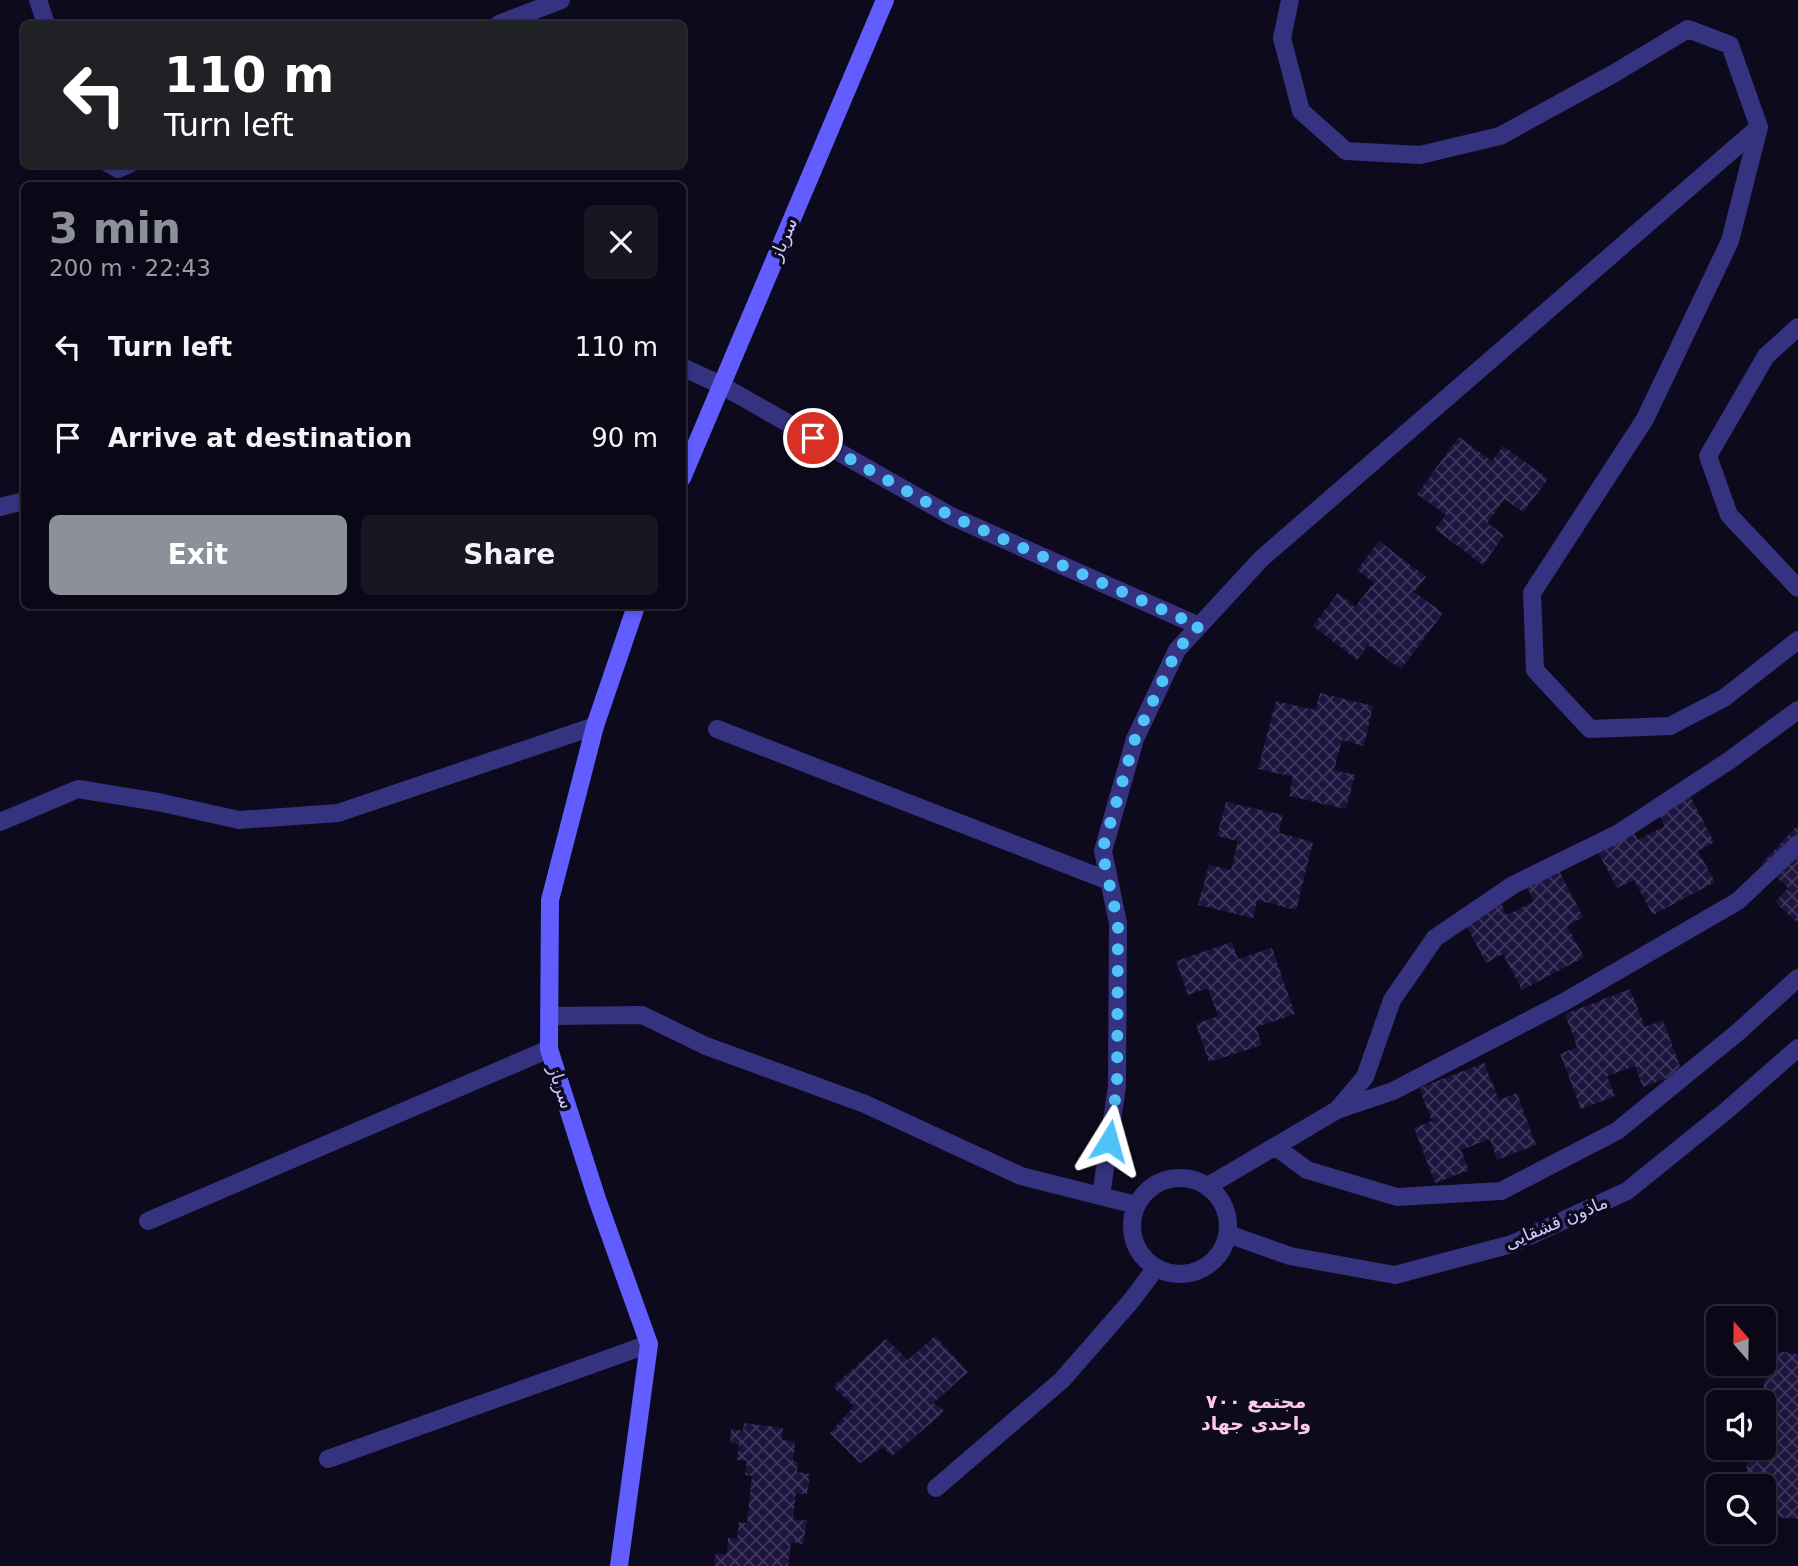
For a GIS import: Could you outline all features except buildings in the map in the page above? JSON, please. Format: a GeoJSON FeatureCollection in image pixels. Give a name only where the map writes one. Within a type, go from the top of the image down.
{"type":"FeatureCollection","features":[{"type":"Feature","properties":{"kind":"street"},"geometry":{"type":"LineString","coordinates":[[38,0],[46,21]]}},
{"type":"Feature","properties":{"kind":"street"},"geometry":{"type":"LineString","coordinates":[[504,21],[526,6],[561,0]]}},
{"type":"Feature","properties":{"kind":"street","name":"سرباز"},"geometry":{"type":"LineString","coordinates":[[686,468],[885,0]]}},
{"type":"Feature","properties":{"kind":"street"},"geometry":{"type":"LineString","coordinates":[[1290,0],[1282,38],[1301,111],[1346,151],[1420,155],[1500,136],[1688,29],[1730,45],[1759,127],[1730,241],[1645,419],[1532,593],[1535,670],[1590,729],[1670,726],[1724,698],[1798,640]]}},
{"type":"Feature","properties":{"kind":"street"},"geometry":{"type":"LineString","coordinates":[[1101,1196],[1117,1086],[1118,923],[1102,851],[1135,739],[1177,650],[1261,559],[1759,127]]}},
{"type":"Feature","properties":{"kind":"street"},"geometry":{"type":"LineString","coordinates":[[1798,327],[1766,356],[1708,456],[1729,515],[1798,588]]}},
{"type":"Feature","properties":{"kind":"street"},"geometry":{"type":"LineString","coordinates":[[686,369],[721,385],[951,516],[1199,626]]}},
{"type":"Feature","properties":{"kind":"street"},"geometry":{"type":"LineString","coordinates":[[0,507],[21,502]]}},
{"type":"Feature","properties":{"kind":"street","name":"سرباز"},"geometry":{"type":"LineString","coordinates":[[619,1566],[649,1344],[597,1199],[549,1049],[550,900],[596,726],[635,609]]}},
{"type":"Feature","properties":{"kind":"street"},"geometry":{"type":"LineString","coordinates":[[1336,1110],[1365,1077],[1392,1000],[1435,938],[1513,885],[1619,833],[1730,760],[1798,710]]}},
{"type":"Feature","properties":{"kind":"street"},"geometry":{"type":"LineString","coordinates":[[0,822],[78,789],[158,802],[239,820],[338,813],[596,726]]}},
{"type":"Feature","properties":{"kind":"street"},"geometry":{"type":"LineString","coordinates":[[718,729],[1109,881]]}},
{"type":"Feature","properties":{"kind":"street"},"geometry":{"type":"LineString","coordinates":[[1208,1186],[1336,1110],[1393,1091],[1564,1002],[1738,901],[1798,844]]}},
{"type":"Feature","properties":{"kind":"street"},"geometry":{"type":"LineString","coordinates":[[1276,1147],[1307,1170],[1396,1197],[1501,1191],[1617,1131],[1737,1033],[1798,978]]}},
{"type":"Feature","properties":{"kind":"street"},"geometry":{"type":"LineString","coordinates":[[549,1016],[642,1015],[706,1046],[865,1104],[1021,1176],[1136,1205]]}},
{"type":"Feature","properties":{"kind":"street","name":"ماذون قشقایی"},"geometry":{"type":"LineString","coordinates":[[1228,1234],[1290,1256],[1395,1275],[1512,1244],[1627,1191],[1726,1111],[1798,1048]]}},
{"type":"Feature","properties":{"kind":"street"},"geometry":{"type":"LineString","coordinates":[[148,1221],[549,1049]]}},
{"type":"Feature","properties":{"kind":"street"},"geometry":{"type":"LineString","coordinates":[[1186,1178],[1208,1186],[1220,1198],[1228,1217],[1228,1234],[1220,1254],[1208,1266],[1186,1275],[1169,1274],[1155,1269],[1143,1258],[1133,1240],[1131,1223],[1136,1205],[1146,1192],[1160,1182],[1186,1178]]}},
{"type":"Feature","properties":{"kind":"street"},"geometry":{"type":"LineString","coordinates":[[936,1488],[1062,1380],[1131,1301],[1155,1269]]}},
{"type":"Feature","properties":{"kind":"street"},"geometry":{"type":"LineString","coordinates":[[328,1459],[649,1344]]}},
{"type":"Feature","properties":{"kind":"district","name":"مجتمع ۷۰۰ واحدی جهاد"},"geometry":{"type":"Point","coordinates":[1256,1412]}},
{"type":"Feature","properties":{"kind":"route"},"geometry":{"type":"LineString","coordinates":[[813,438],[951,516],[1199,626],[1177,650],[1135,739],[1102,851],[1118,923],[1117,1086],[1109,1141]]}}]}
